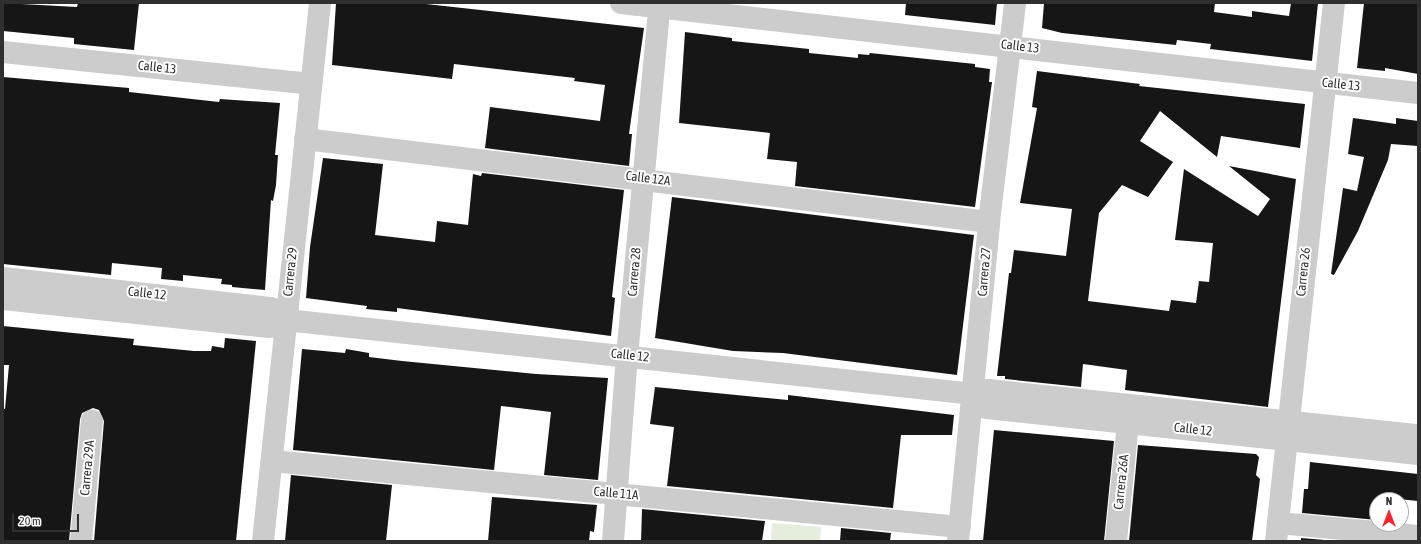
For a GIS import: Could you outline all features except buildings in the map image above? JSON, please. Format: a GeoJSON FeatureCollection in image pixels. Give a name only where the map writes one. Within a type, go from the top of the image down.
{"type":"FeatureCollection","features":[{"type":"Feature","properties":{"kind":"street","name":"Carrera 29"},"geometry":{"type":"LineString","coordinates":[[263,541],[320,3]]}},
{"type":"Feature","properties":{"kind":"street","name":"Calle 13"},"geometry":{"type":"LineString","coordinates":[[621,3],[660,5],[1325,84],[1418,93]]}},
{"type":"Feature","properties":{"kind":"street","name":"Carrera 27"},"geometry":{"type":"LineString","coordinates":[[959,534],[990,222],[1016,3]]}},
{"type":"Feature","properties":{"kind":"street","name":"Carrera 26"},"geometry":{"type":"LineString","coordinates":[[1277,532],[1286,430],[1334,3]]}},
{"type":"Feature","properties":{"kind":"street","name":"Carrera 28"},"geometry":{"type":"LineString","coordinates":[[613,541],[627,356],[660,5]]}},
{"type":"Feature","properties":{"kind":"street","name":"Calle 13"},"geometry":{"type":"LineString","coordinates":[[3,52],[311,84]]}},
{"type":"Feature","properties":{"kind":"street","name":"Calle 12A"},"geometry":{"type":"LineString","coordinates":[[305,139],[644,178],[990,222]]}},
{"type":"Feature","properties":{"kind":"street","name":"Calle 12"},"geometry":{"type":"LineString","coordinates":[[3,278],[271,308],[286,320]]}},
{"type":"Feature","properties":{"kind":"street","name":"Calle 12"},"geometry":{"type":"LineString","coordinates":[[3,299],[270,327],[286,320],[974,394],[988,390],[1286,430],[1418,454]]}},
{"type":"Feature","properties":{"kind":"street","name":"Calle 12"},"geometry":{"type":"LineString","coordinates":[[974,394],[986,408],[1128,423],[1418,435]]}},
{"type":"Feature","properties":{"kind":"street","name":"Carrera 29A"},"geometry":{"type":"LineString","coordinates":[[81,541],[92,420]]}},
{"type":"Feature","properties":{"kind":"street","name":"Carrera 26A"},"geometry":{"type":"LineString","coordinates":[[1116,541],[1128,423]]}},
{"type":"Feature","properties":{"kind":"street","name":"Calle 11A"},"geometry":{"type":"LineString","coordinates":[[272,461],[617,494],[959,534]]}},
{"type":"Feature","properties":{"kind":"street"},"geometry":{"type":"LineString","coordinates":[[1277,532],[1418,536]]}},
{"type":"Feature","properties":{"kind":"green space"},"geometry":{"type":"Polygon","coordinates":[[[772,523],[821,527],[820,541],[771,541],[772,523]]]}}]}
